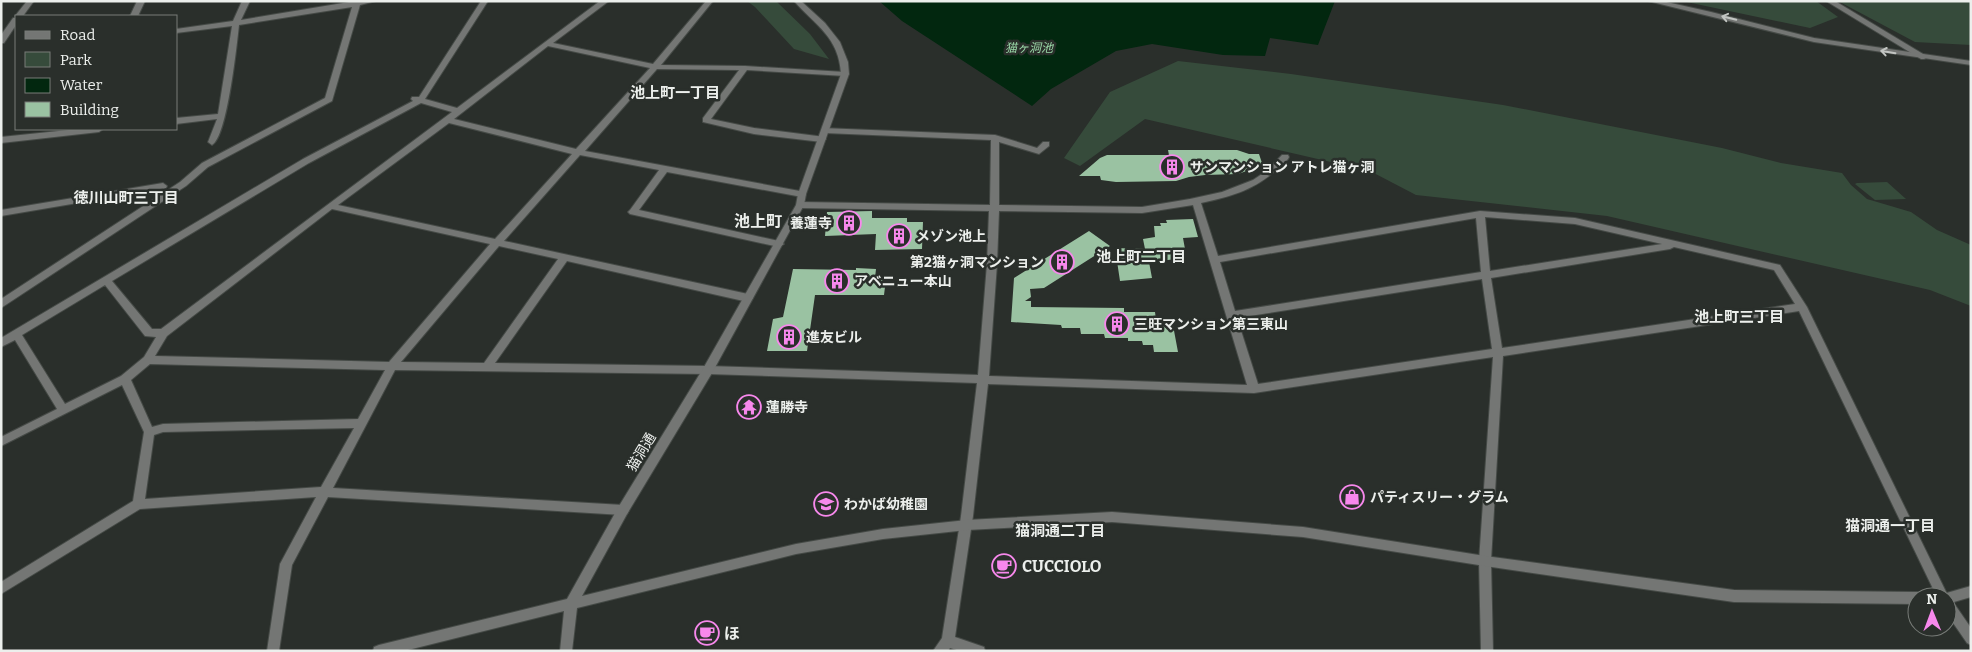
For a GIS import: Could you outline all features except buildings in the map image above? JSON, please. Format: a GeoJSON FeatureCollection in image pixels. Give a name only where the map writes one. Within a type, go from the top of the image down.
{"type":"FeatureCollection","features":[{"type":"Feature","properties":{"kind":"street"},"geometry":{"type":"LineString","coordinates":[[20,15],[31,1]]}},
{"type":"Feature","properties":{"kind":"street"},"geometry":{"type":"LineString","coordinates":[[134,15],[141,1]]}},
{"type":"Feature","properties":{"kind":"street"},"geometry":{"type":"LineString","coordinates":[[212,142],[222,116],[236,23],[246,1]]}},
{"type":"Feature","properties":{"kind":"street"},"geometry":{"type":"LineString","coordinates":[[178,31],[374,1]]}},
{"type":"Feature","properties":{"kind":"street"},"geometry":{"type":"LineString","coordinates":[[1,343],[306,161],[416,99],[485,1]]}},
{"type":"Feature","properties":{"kind":"street"},"geometry":{"type":"LineString","coordinates":[[1,442],[125,379],[148,360],[163,333],[330,206],[448,120],[595,7],[606,1]]}},
{"type":"Feature","properties":{"kind":"street"},"geometry":{"type":"LineString","coordinates":[[273,651],[286,564],[392,366],[496,244],[655,67],[710,1]]}},
{"type":"Feature","properties":{"kind":"street"},"geometry":{"type":"LineString","coordinates":[[546,44],[655,67],[745,68],[845,74],[842,48],[831,34],[797,1]]}},
{"type":"Feature","properties":{"kind":"street"},"geometry":{"type":"LineString","coordinates":[[1651,1],[1814,40],[1971,63]]}},
{"type":"Feature","properties":{"kind":"street"},"geometry":{"type":"LineString","coordinates":[[1828,1],[1924,57]]}},
{"type":"Feature","properties":{"kind":"street"},"geometry":{"type":"LineString","coordinates":[[1,304],[174,190],[205,165],[329,99],[357,3]]}},
{"type":"Feature","properties":{"kind":"street"},"geometry":{"type":"LineString","coordinates":[[1,40],[4,30],[15,21]]}},
{"type":"Feature","properties":{"kind":"street"},"geometry":{"type":"LineString","coordinates":[[745,68],[706,120],[754,131],[994,138],[1039,151],[1046,144]]}},
{"type":"Feature","properties":{"kind":"street","name":"猫洞通"},"geometry":{"type":"LineString","coordinates":[[571,604],[623,510],[708,370],[779,244],[801,199],[845,74]]}},
{"type":"Feature","properties":{"kind":"street"},"geometry":{"type":"LineString","coordinates":[[416,99],[458,111]]}},
{"type":"Feature","properties":{"kind":"street"},"geometry":{"type":"LineString","coordinates":[[178,121],[222,116]]}},
{"type":"Feature","properties":{"kind":"street"},"geometry":{"type":"LineString","coordinates":[[448,120],[577,152],[801,199],[1142,210],[1230,193],[1253,184],[1268,174],[1285,157]]}},
{"type":"Feature","properties":{"kind":"street"},"geometry":{"type":"LineString","coordinates":[[1,140],[69,130]]}},
{"type":"Feature","properties":{"kind":"street"},"geometry":{"type":"LineString","coordinates":[[980,651],[944,646],[967,525],[982,381],[995,206],[994,138]]}},
{"type":"Feature","properties":{"kind":"street"},"geometry":{"type":"LineString","coordinates":[[664,170],[633,212],[779,244]]}},
{"type":"Feature","properties":{"kind":"street"},"geometry":{"type":"LineString","coordinates":[[1,213],[163,186]]}},
{"type":"Feature","properties":{"kind":"street"},"geometry":{"type":"LineString","coordinates":[[1196,200],[1254,390]]}},
{"type":"Feature","properties":{"kind":"street"},"geometry":{"type":"LineString","coordinates":[[330,206],[748,298]]}},
{"type":"Feature","properties":{"kind":"street"},"geometry":{"type":"LineString","coordinates":[[1214,260],[1480,214],[1575,221],[1777,267],[1802,307],[1940,587]]}},
{"type":"Feature","properties":{"kind":"street"},"geometry":{"type":"LineString","coordinates":[[1480,214],[1486,276],[1498,352],[1485,561],[1487,651]]}},
{"type":"Feature","properties":{"kind":"street"},"geometry":{"type":"LineString","coordinates":[[1232,315],[1676,245]]}},
{"type":"Feature","properties":{"kind":"street"},"geometry":{"type":"LineString","coordinates":[[487,367],[564,258]]}},
{"type":"Feature","properties":{"kind":"street"},"geometry":{"type":"LineString","coordinates":[[107,281],[149,333],[163,333]]}},
{"type":"Feature","properties":{"kind":"street"},"geometry":{"type":"LineString","coordinates":[[148,360],[392,366],[708,370],[1254,390],[1802,307]]}},
{"type":"Feature","properties":{"kind":"street"},"geometry":{"type":"LineString","coordinates":[[17,335],[64,411]]}},
{"type":"Feature","properties":{"kind":"street"},"geometry":{"type":"LineString","coordinates":[[125,379],[149,432],[138,504]]}},
{"type":"Feature","properties":{"kind":"street"},"geometry":{"type":"LineString","coordinates":[[149,432],[163,428],[361,424]]}},
{"type":"Feature","properties":{"kind":"street"},"geometry":{"type":"LineString","coordinates":[[1,589],[138,504],[326,492],[623,510]]}},
{"type":"Feature","properties":{"kind":"street"},"geometry":{"type":"LineString","coordinates":[[379,651],[796,549],[883,534],[967,525],[1121,518],[1303,532],[1485,561],[1734,596],[1907,598]]}},
{"type":"Feature","properties":{"kind":"street"},"geometry":{"type":"LineString","coordinates":[[1957,594],[1971,591]]}},
{"type":"Feature","properties":{"kind":"street"},"geometry":{"type":"LineString","coordinates":[[566,651],[571,604]]}},
{"type":"Feature","properties":{"kind":"street"},"geometry":{"type":"LineString","coordinates":[[1957,618],[1971,639]]}},
{"type":"Feature","properties":{"kind":"green space"},"geometry":{"type":"Polygon","coordinates":[[[747,1],[776,1],[810,34],[829,59],[794,49],[755,7],[747,1]]]}},
{"type":"Feature","properties":{"kind":"green space"},"geometry":{"type":"Polygon","coordinates":[[[1682,1],[1816,1],[1838,17],[1810,28],[1682,1]]]}},
{"type":"Feature","properties":{"kind":"green space"},"geometry":{"type":"Polygon","coordinates":[[[1838,1],[1971,1],[1971,45],[1915,42],[1838,1]]]}},
{"type":"Feature","properties":{"kind":"green space"},"geometry":{"type":"Polygon","coordinates":[[[1178,61],[1291,74],[1503,105],[1722,148],[1781,163],[1842,173],[1851,185],[1867,199],[1911,212],[1937,230],[1971,245],[1971,306],[1930,290],[1607,216],[1416,195],[1370,171],[1145,119],[1080,166],[1064,158],[1110,92],[1178,61]]]}},
{"type":"Feature","properties":{"kind":"green space"},"geometry":{"type":"Polygon","coordinates":[[[1887,182],[1906,199],[1875,200],[1855,184],[1857,183],[1887,182]]]}},
{"type":"Feature","properties":{"kind":"water","name":"猫ヶ洞池"},"geometry":{"type":"Polygon","coordinates":[[[879,1],[1335,1],[1318,45],[1270,38],[1265,56],[1223,55],[1152,44],[1116,51],[1051,89],[1032,106],[902,21],[879,1]]]}},
{"type":"Feature","properties":{"kind":"place","name":"サンマンション アトレ猫ヶ洞"},"geometry":{"type":"Point","coordinates":[1172,167]}},
{"type":"Feature","properties":{"kind":"place","name":"養蓮寺"},"geometry":{"type":"Point","coordinates":[849,223]}},
{"type":"Feature","properties":{"kind":"place","name":"メゾン池上"},"geometry":{"type":"Point","coordinates":[899,236]}},
{"type":"Feature","properties":{"kind":"place","name":"第2猫ヶ洞マンション"},"geometry":{"type":"Point","coordinates":[1062,262]}},
{"type":"Feature","properties":{"kind":"place","name":"アベニュー本山"},"geometry":{"type":"Point","coordinates":[837,281]}},
{"type":"Feature","properties":{"kind":"place","name":"三旺マンション第三東山"},"geometry":{"type":"Point","coordinates":[1117,324]}},
{"type":"Feature","properties":{"kind":"place","name":"進友ビル"},"geometry":{"type":"Point","coordinates":[789,337]}},
{"type":"Feature","properties":{"kind":"place","name":"蓮勝寺"},"geometry":{"type":"Point","coordinates":[749,407]}},
{"type":"Feature","properties":{"kind":"place","name":"パティスリー・グラム"},"geometry":{"type":"Point","coordinates":[1352,497]}},
{"type":"Feature","properties":{"kind":"place","name":"わかば幼稚園"},"geometry":{"type":"Point","coordinates":[826,504]}},
{"type":"Feature","properties":{"kind":"place","name":"CUCCIOLO"},"geometry":{"type":"Point","coordinates":[1004,566]}},
{"type":"Feature","properties":{"kind":"place","name":"ほ"},"geometry":{"type":"Point","coordinates":[707,633]}},
{"type":"Feature","properties":{"kind":"district","name":"池上町一丁目"},"geometry":{"type":"Point","coordinates":[675,93]}},
{"type":"Feature","properties":{"kind":"district","name":"徳川山町三丁目"},"geometry":{"type":"Point","coordinates":[126,198]}},
{"type":"Feature","properties":{"kind":"district","name":"池上町"},"geometry":{"type":"Point","coordinates":[758,221]}},
{"type":"Feature","properties":{"kind":"district","name":"池上町二丁目"},"geometry":{"type":"Point","coordinates":[1141,257]}},
{"type":"Feature","properties":{"kind":"district","name":"池上町三丁目"},"geometry":{"type":"Point","coordinates":[1739,317]}},
{"type":"Feature","properties":{"kind":"district","name":"猫洞通一丁目"},"geometry":{"type":"Point","coordinates":[1890,526]}},
{"type":"Feature","properties":{"kind":"district","name":"猫洞通二丁目"},"geometry":{"type":"Point","coordinates":[1060,531]}}]}
